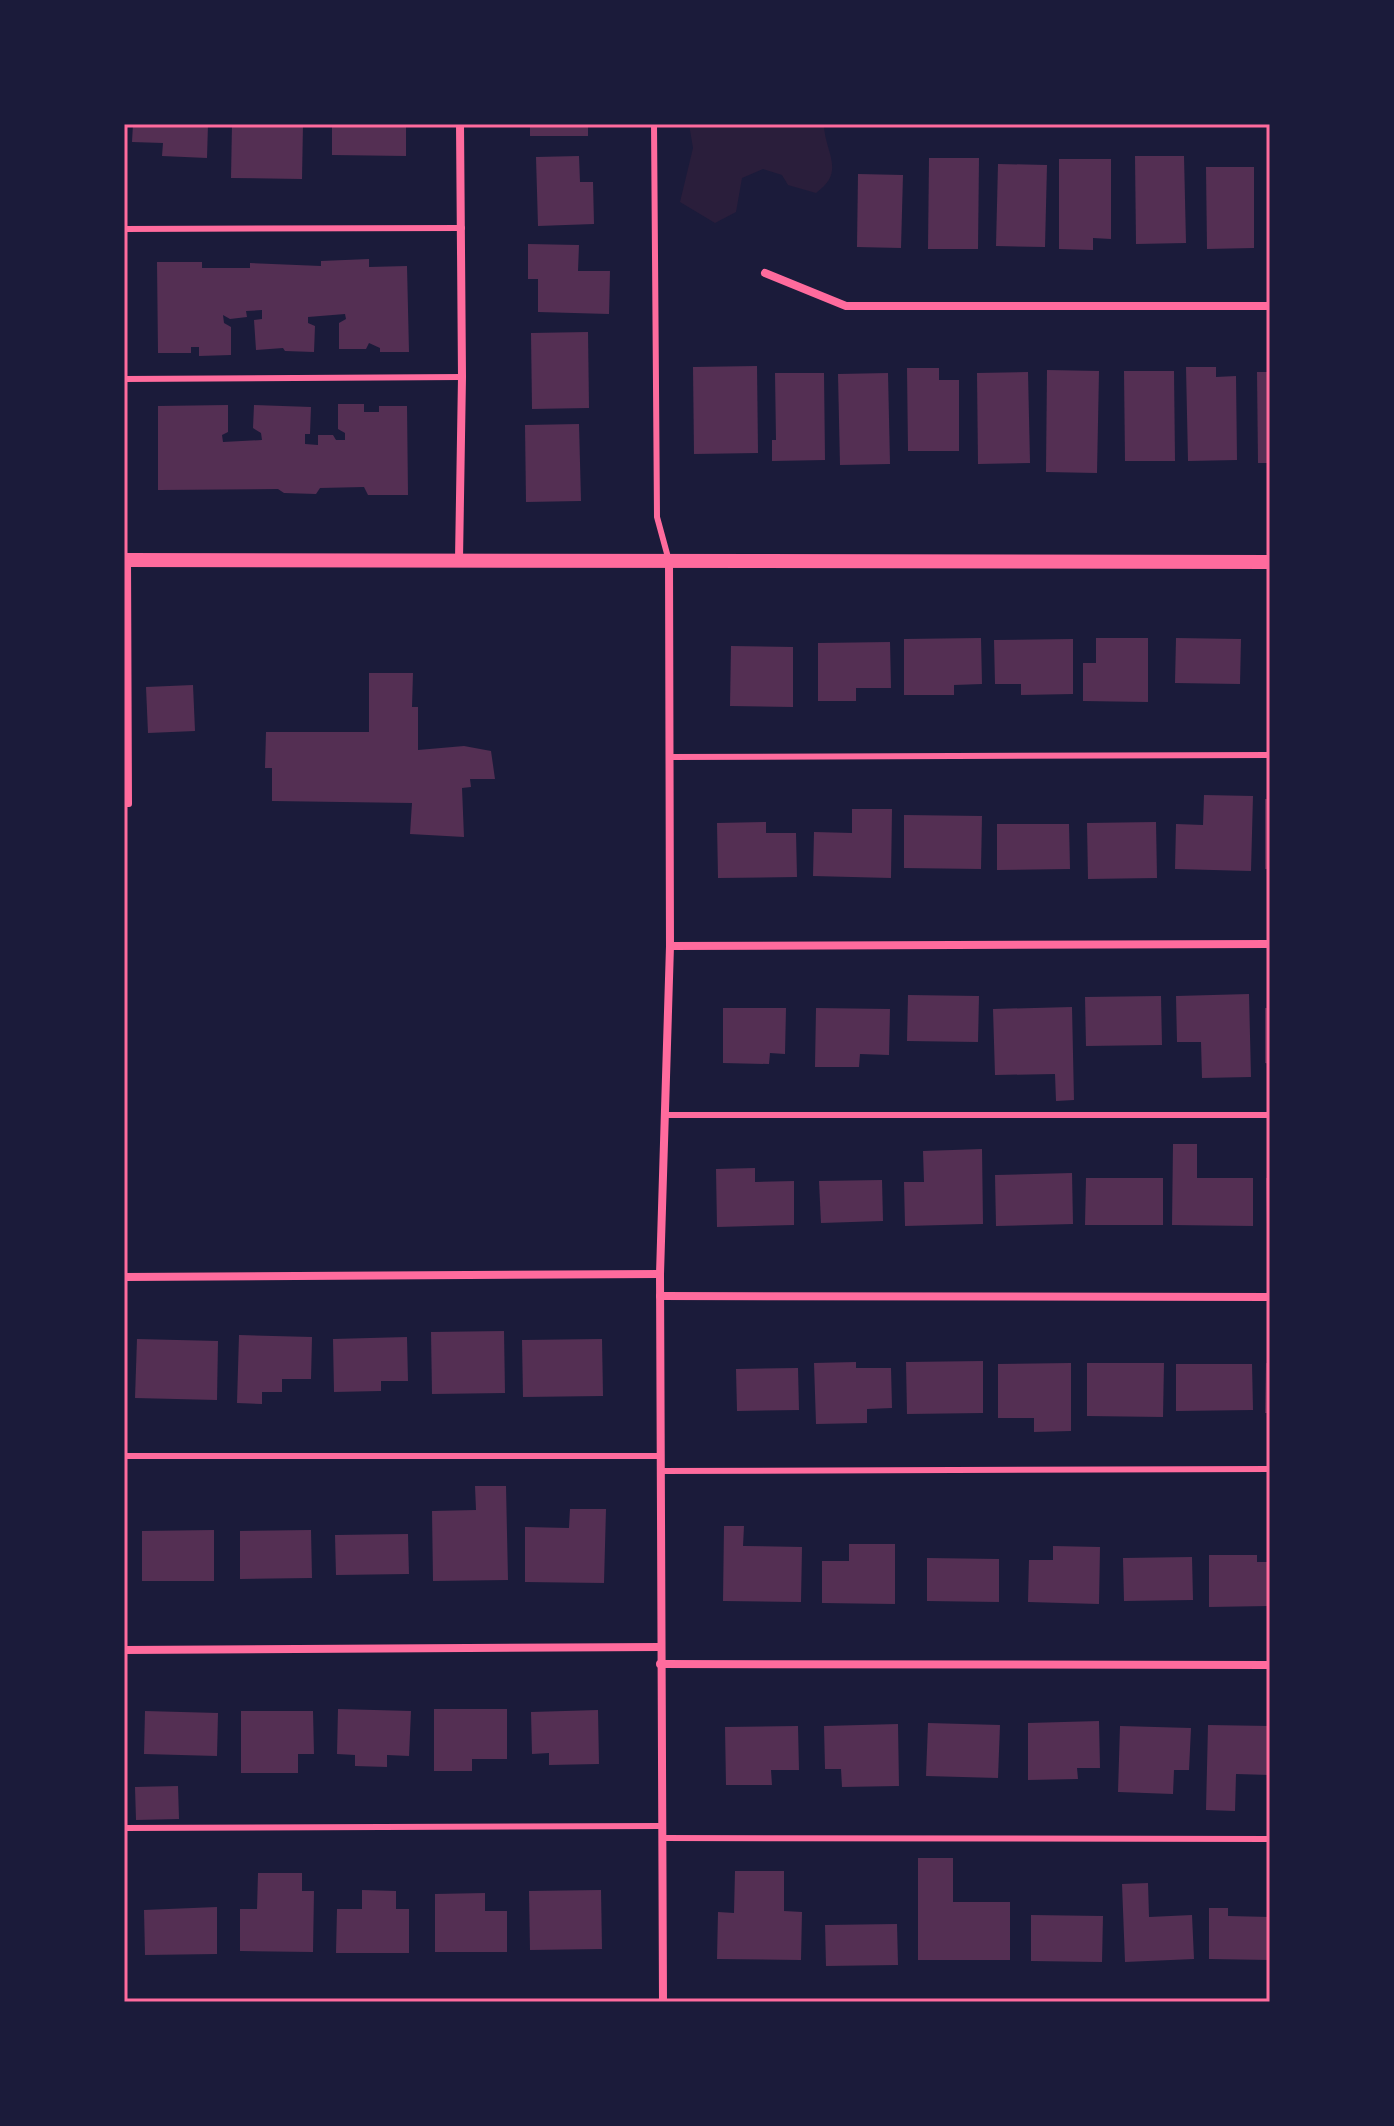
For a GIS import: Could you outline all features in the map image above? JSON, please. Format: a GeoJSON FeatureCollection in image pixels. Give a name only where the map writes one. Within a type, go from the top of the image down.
{"type":"FeatureCollection","features":[{"type":"Feature","properties":{"kind":"street"},"geometry":{"type":"LineString","coordinates":[[459,559],[462,377],[460,124]]}},
{"type":"Feature","properties":{"kind":"street"},"geometry":{"type":"LineString","coordinates":[[765,273],[846,306],[1270,306]]}},
{"type":"Feature","properties":{"kind":"street"},"geometry":{"type":"LineString","coordinates":[[126,560],[1270,562]]}},
{"type":"Feature","properties":{"kind":"street"},"geometry":{"type":"LineString","coordinates":[[663,2002],[660,1274],[670,946],[669,561]]}},
{"type":"Feature","properties":{"kind":"street"},"geometry":{"type":"LineString","coordinates":[[670,946],[1270,944]]}},
{"type":"Feature","properties":{"kind":"street"},"geometry":{"type":"LineString","coordinates":[[124,1277],[660,1274]]}},
{"type":"Feature","properties":{"kind":"street"},"geometry":{"type":"LineString","coordinates":[[660,1296],[1270,1297]]}},
{"type":"Feature","properties":{"kind":"street"},"geometry":{"type":"LineString","coordinates":[[124,1650],[660,1647]]}},
{"type":"Feature","properties":{"kind":"street"},"geometry":{"type":"LineString","coordinates":[[660,1664],[1270,1665]]}},
{"type":"Feature","properties":{"kind":"lane"},"geometry":{"type":"LineString","coordinates":[[654,124],[657,517],[669,561]]}},
{"type":"Feature","properties":{"kind":"lane"},"geometry":{"type":"LineString","coordinates":[[124,229],[462,228]]}},
{"type":"Feature","properties":{"kind":"lane"},"geometry":{"type":"LineString","coordinates":[[124,379],[462,377]]}},
{"type":"Feature","properties":{"kind":"lane"},"geometry":{"type":"LineString","coordinates":[[124,804],[129,804],[130,729],[126,560]]}},
{"type":"Feature","properties":{"kind":"lane"},"geometry":{"type":"LineString","coordinates":[[669,757],[1270,755]]}},
{"type":"Feature","properties":{"kind":"lane"},"geometry":{"type":"LineString","coordinates":[[665,1115],[1270,1115]]}},
{"type":"Feature","properties":{"kind":"lane"},"geometry":{"type":"LineString","coordinates":[[124,1456],[660,1456]]}},
{"type":"Feature","properties":{"kind":"lane"},"geometry":{"type":"LineString","coordinates":[[660,1471],[1270,1469]]}},
{"type":"Feature","properties":{"kind":"lane"},"geometry":{"type":"LineString","coordinates":[[124,1828],[661,1826]]}},
{"type":"Feature","properties":{"kind":"lane"},"geometry":{"type":"LineString","coordinates":[[661,1838],[1270,1839]]}},
{"type":"Feature","properties":{"kind":"shaded area"},"geometry":{"type":"Polygon","coordinates":[[[689,124],[824,124],[832,161],[830,177],[816,193],[788,185],[782,175],[763,169],[742,178],[736,212],[715,223],[680,202],[693,148],[689,124]]]}},
{"type":"Feature","properties":{"kind":"building"},"geometry":{"type":"Polygon","coordinates":[[[133,124],[208,124],[207,158],[162,156],[163,143],[132,142],[133,124]]]}},
{"type":"Feature","properties":{"kind":"building"},"geometry":{"type":"Polygon","coordinates":[[[232,124],[303,124],[302,179],[231,178],[232,124]]]}},
{"type":"Feature","properties":{"kind":"building"},"geometry":{"type":"Polygon","coordinates":[[[332,124],[406,124],[406,156],[332,155],[332,124]]]}},
{"type":"Feature","properties":{"kind":"building"},"geometry":{"type":"Polygon","coordinates":[[[530,124],[588,124],[588,136],[530,136],[530,124]]]}},
{"type":"Feature","properties":{"kind":"building"},"geometry":{"type":"Polygon","coordinates":[[[579,156],[580,182],[593,182],[594,224],[538,226],[536,157],[579,156]]]}},
{"type":"Feature","properties":{"kind":"building"},"geometry":{"type":"Polygon","coordinates":[[[1135,156],[1184,156],[1186,243],[1136,244],[1135,156]]]}},
{"type":"Feature","properties":{"kind":"building"},"geometry":{"type":"Polygon","coordinates":[[[929,158],[979,158],[978,249],[928,249],[929,158]]]}},
{"type":"Feature","properties":{"kind":"building"},"geometry":{"type":"Polygon","coordinates":[[[1059,159],[1111,159],[1111,239],[1093,238],[1093,250],[1059,249],[1059,159]]]}},
{"type":"Feature","properties":{"kind":"building"},"geometry":{"type":"Polygon","coordinates":[[[998,164],[1047,165],[1045,247],[996,246],[998,164]]]}},
{"type":"Feature","properties":{"kind":"building"},"geometry":{"type":"Polygon","coordinates":[[[1206,167],[1254,167],[1254,248],[1207,249],[1206,167]]]}},
{"type":"Feature","properties":{"kind":"building"},"geometry":{"type":"Polygon","coordinates":[[[858,174],[903,175],[901,248],[857,247],[858,174]]]}},
{"type":"Feature","properties":{"kind":"building"},"geometry":{"type":"Polygon","coordinates":[[[528,244],[579,245],[578,271],[610,271],[609,314],[538,312],[538,279],[528,279],[528,244]]]}},
{"type":"Feature","properties":{"kind":"building"},"geometry":{"type":"Polygon","coordinates":[[[369,259],[369,267],[407,266],[409,352],[380,352],[380,348],[369,343],[366,349],[339,349],[339,323],[346,319],[345,314],[308,317],[308,323],[315,326],[314,352],[285,351],[283,348],[256,350],[254,320],[262,319],[262,310],[246,311],[247,317],[230,319],[223,315],[224,323],[231,327],[231,355],[199,356],[199,347],[191,347],[191,353],[158,353],[157,262],[202,262],[202,268],[250,268],[250,263],[321,266],[321,261],[369,259]]]}},
{"type":"Feature","properties":{"kind":"building"},"geometry":{"type":"Polygon","coordinates":[[[588,332],[589,408],[532,409],[531,333],[588,332]]]}},
{"type":"Feature","properties":{"kind":"building"},"geometry":{"type":"Polygon","coordinates":[[[757,366],[758,453],[694,454],[693,367],[757,366]]]}},
{"type":"Feature","properties":{"kind":"building"},"geometry":{"type":"Polygon","coordinates":[[[1186,367],[1216,367],[1216,377],[1236,376],[1237,460],[1188,461],[1186,367]]]}},
{"type":"Feature","properties":{"kind":"building"},"geometry":{"type":"Polygon","coordinates":[[[907,368],[939,368],[939,380],[959,380],[959,451],[908,451],[907,368]]]}},
{"type":"Feature","properties":{"kind":"building"},"geometry":{"type":"Polygon","coordinates":[[[1047,370],[1099,371],[1097,473],[1046,472],[1047,370]]]}},
{"type":"Feature","properties":{"kind":"building"},"geometry":{"type":"Polygon","coordinates":[[[1124,371],[1174,371],[1175,461],[1125,461],[1124,371]]]}},
{"type":"Feature","properties":{"kind":"building"},"geometry":{"type":"Polygon","coordinates":[[[1028,372],[1030,463],[978,464],[977,373],[1028,372]]]}},
{"type":"Feature","properties":{"kind":"building"},"geometry":{"type":"Polygon","coordinates":[[[1257,372],[1270,372],[1270,463],[1258,463],[1257,372]]]}},
{"type":"Feature","properties":{"kind":"building"},"geometry":{"type":"Polygon","coordinates":[[[775,373],[824,373],[825,460],[772,461],[772,440],[776,440],[775,373]]]}},
{"type":"Feature","properties":{"kind":"building"},"geometry":{"type":"Polygon","coordinates":[[[888,373],[890,464],[840,465],[838,374],[888,373]]]}},
{"type":"Feature","properties":{"kind":"building"},"geometry":{"type":"Polygon","coordinates":[[[338,404],[364,404],[364,412],[379,412],[379,406],[407,406],[408,495],[368,495],[364,487],[320,488],[316,494],[284,493],[278,489],[158,490],[158,406],[228,405],[228,432],[222,435],[223,442],[262,440],[261,433],[253,428],[254,405],[311,407],[310,434],[305,434],[305,444],[318,445],[318,435],[333,435],[336,440],[345,440],[345,433],[338,429],[338,404]]]}},
{"type":"Feature","properties":{"kind":"building"},"geometry":{"type":"Polygon","coordinates":[[[579,424],[581,501],[526,502],[525,425],[579,424]]]}},
{"type":"Feature","properties":{"kind":"building"},"geometry":{"type":"Polygon","coordinates":[[[981,638],[982,684],[954,685],[954,695],[904,695],[904,639],[981,638]]]}},
{"type":"Feature","properties":{"kind":"building"},"geometry":{"type":"Polygon","coordinates":[[[1096,638],[1148,638],[1148,702],[1083,701],[1083,663],[1096,663],[1096,638]]]}},
{"type":"Feature","properties":{"kind":"building"},"geometry":{"type":"Polygon","coordinates":[[[1176,638],[1241,639],[1240,684],[1175,683],[1176,638]]]}},
{"type":"Feature","properties":{"kind":"building"},"geometry":{"type":"Polygon","coordinates":[[[1073,639],[1073,694],[1021,695],[1021,684],[995,684],[994,640],[1073,639]]]}},
{"type":"Feature","properties":{"kind":"building"},"geometry":{"type":"Polygon","coordinates":[[[890,642],[891,688],[856,688],[856,701],[818,701],[818,643],[890,642]]]}},
{"type":"Feature","properties":{"kind":"building"},"geometry":{"type":"Polygon","coordinates":[[[731,646],[793,647],[793,707],[730,706],[731,646]]]}},
{"type":"Feature","properties":{"kind":"building"},"geometry":{"type":"Polygon","coordinates":[[[369,673],[413,673],[412,707],[418,707],[418,750],[464,746],[491,751],[495,779],[470,779],[471,787],[462,788],[464,837],[410,834],[412,803],[272,801],[272,768],[265,768],[266,732],[369,732],[369,673]]]}},
{"type":"Feature","properties":{"kind":"building"},"geometry":{"type":"Polygon","coordinates":[[[193,685],[195,731],[148,733],[146,687],[193,685]]]}},
{"type":"Feature","properties":{"kind":"building"},"geometry":{"type":"Polygon","coordinates":[[[1204,795],[1253,796],[1251,871],[1175,869],[1176,824],[1203,825],[1204,795]]]}},
{"type":"Feature","properties":{"kind":"building"},"geometry":{"type":"Polygon","coordinates":[[[1265,799],[1270,799],[1270,869],[1265,869],[1265,799]]]}},
{"type":"Feature","properties":{"kind":"building"},"geometry":{"type":"Polygon","coordinates":[[[852,809],[892,809],[891,878],[813,876],[814,832],[852,833],[852,809]]]}},
{"type":"Feature","properties":{"kind":"building"},"geometry":{"type":"Polygon","coordinates":[[[904,815],[982,816],[981,869],[904,868],[904,815]]]}},
{"type":"Feature","properties":{"kind":"building"},"geometry":{"type":"Polygon","coordinates":[[[766,822],[766,833],[796,833],[797,877],[718,878],[717,823],[766,822]]]}},
{"type":"Feature","properties":{"kind":"building"},"geometry":{"type":"Polygon","coordinates":[[[1156,822],[1157,878],[1088,879],[1087,823],[1156,822]]]}},
{"type":"Feature","properties":{"kind":"building"},"geometry":{"type":"Polygon","coordinates":[[[997,824],[1069,824],[1070,869],[997,870],[997,824]]]}},
{"type":"Feature","properties":{"kind":"building"},"geometry":{"type":"Polygon","coordinates":[[[1249,994],[1251,1077],[1202,1078],[1201,1042],[1177,1042],[1176,996],[1249,994]]]}},
{"type":"Feature","properties":{"kind":"building"},"geometry":{"type":"Polygon","coordinates":[[[908,995],[979,996],[978,1042],[907,1041],[908,995]]]}},
{"type":"Feature","properties":{"kind":"building"},"geometry":{"type":"Polygon","coordinates":[[[1161,996],[1162,1045],[1086,1046],[1085,997],[1161,996]]]}},
{"type":"Feature","properties":{"kind":"building"},"geometry":{"type":"Polygon","coordinates":[[[1072,1007],[1074,1100],[1056,1101],[1055,1074],[995,1075],[993,1009],[1072,1007]]]}},
{"type":"Feature","properties":{"kind":"building"},"geometry":{"type":"Polygon","coordinates":[[[723,1008],[786,1008],[785,1054],[770,1053],[769,1064],[723,1063],[723,1008]]]}},
{"type":"Feature","properties":{"kind":"building"},"geometry":{"type":"Polygon","coordinates":[[[816,1008],[890,1009],[889,1055],[860,1054],[859,1067],[815,1067],[816,1008]]]}},
{"type":"Feature","properties":{"kind":"building"},"geometry":{"type":"Polygon","coordinates":[[[1265,1008],[1270,1008],[1270,1064],[1265,1063],[1265,1008]]]}},
{"type":"Feature","properties":{"kind":"building"},"geometry":{"type":"Polygon","coordinates":[[[1173,1144],[1197,1144],[1197,1178],[1253,1178],[1253,1226],[1172,1225],[1173,1144]]]}},
{"type":"Feature","properties":{"kind":"building"},"geometry":{"type":"Polygon","coordinates":[[[982,1149],[983,1224],[905,1226],[904,1182],[924,1182],[923,1151],[982,1149]]]}},
{"type":"Feature","properties":{"kind":"building"},"geometry":{"type":"Polygon","coordinates":[[[755,1168],[755,1182],[794,1181],[794,1225],[717,1227],[716,1169],[755,1168]]]}},
{"type":"Feature","properties":{"kind":"building"},"geometry":{"type":"Polygon","coordinates":[[[1072,1173],[1073,1224],[996,1226],[995,1175],[1072,1173]]]}},
{"type":"Feature","properties":{"kind":"building"},"geometry":{"type":"Polygon","coordinates":[[[1086,1178],[1163,1178],[1163,1225],[1085,1225],[1086,1178]]]}},
{"type":"Feature","properties":{"kind":"building"},"geometry":{"type":"Polygon","coordinates":[[[1266,1178],[1270,1178],[1270,1225],[1267,1225],[1266,1178]]]}},
{"type":"Feature","properties":{"kind":"building"},"geometry":{"type":"Polygon","coordinates":[[[882,1180],[883,1221],[821,1223],[819,1181],[882,1180]]]}},
{"type":"Feature","properties":{"kind":"building"},"geometry":{"type":"Polygon","coordinates":[[[504,1331],[505,1393],[432,1394],[431,1332],[504,1331]]]}},
{"type":"Feature","properties":{"kind":"building"},"geometry":{"type":"Polygon","coordinates":[[[239,1335],[312,1337],[311,1379],[282,1379],[282,1392],[262,1392],[262,1404],[237,1403],[239,1335]]]}},
{"type":"Feature","properties":{"kind":"building"},"geometry":{"type":"Polygon","coordinates":[[[407,1337],[408,1381],[381,1381],[381,1391],[334,1392],[333,1339],[407,1337]]]}},
{"type":"Feature","properties":{"kind":"building"},"geometry":{"type":"Polygon","coordinates":[[[137,1339],[218,1341],[217,1400],[135,1398],[137,1339]]]}},
{"type":"Feature","properties":{"kind":"building"},"geometry":{"type":"Polygon","coordinates":[[[602,1339],[603,1396],[523,1397],[522,1340],[602,1339]]]}},
{"type":"Feature","properties":{"kind":"building"},"geometry":{"type":"Polygon","coordinates":[[[983,1361],[983,1413],[907,1414],[906,1362],[983,1361]]]}},
{"type":"Feature","properties":{"kind":"building"},"geometry":{"type":"Polygon","coordinates":[[[856,1362],[856,1368],[891,1368],[892,1408],[867,1409],[867,1423],[816,1424],[814,1363],[856,1362]]]}},
{"type":"Feature","properties":{"kind":"building"},"geometry":{"type":"Polygon","coordinates":[[[1071,1363],[1071,1431],[1034,1432],[1034,1418],[998,1418],[998,1364],[1071,1363]]]}},
{"type":"Feature","properties":{"kind":"building"},"geometry":{"type":"Polygon","coordinates":[[[1087,1363],[1164,1363],[1163,1417],[1087,1416],[1087,1363]]]}},
{"type":"Feature","properties":{"kind":"building"},"geometry":{"type":"Polygon","coordinates":[[[1266,1363],[1270,1364],[1270,1413],[1265,1413],[1266,1363]]]}},
{"type":"Feature","properties":{"kind":"building"},"geometry":{"type":"Polygon","coordinates":[[[1176,1364],[1252,1364],[1253,1410],[1176,1411],[1176,1364]]]}},
{"type":"Feature","properties":{"kind":"building"},"geometry":{"type":"Polygon","coordinates":[[[798,1368],[799,1410],[737,1411],[736,1369],[798,1368]]]}},
{"type":"Feature","properties":{"kind":"building"},"geometry":{"type":"Polygon","coordinates":[[[475,1486],[506,1486],[508,1580],[433,1581],[432,1511],[476,1510],[475,1486]]]}},
{"type":"Feature","properties":{"kind":"building"},"geometry":{"type":"Polygon","coordinates":[[[570,1509],[606,1509],[604,1583],[525,1582],[525,1527],[569,1528],[570,1509]]]}},
{"type":"Feature","properties":{"kind":"building"},"geometry":{"type":"Polygon","coordinates":[[[724,1526],[744,1526],[743,1546],[802,1547],[801,1602],[723,1601],[724,1526]]]}},
{"type":"Feature","properties":{"kind":"building"},"geometry":{"type":"Polygon","coordinates":[[[214,1530],[214,1581],[142,1581],[142,1531],[214,1530]]]}},
{"type":"Feature","properties":{"kind":"building"},"geometry":{"type":"Polygon","coordinates":[[[311,1530],[312,1578],[240,1579],[240,1531],[311,1530]]]}},
{"type":"Feature","properties":{"kind":"building"},"geometry":{"type":"Polygon","coordinates":[[[408,1534],[409,1574],[336,1575],[335,1535],[408,1534]]]}},
{"type":"Feature","properties":{"kind":"building"},"geometry":{"type":"Polygon","coordinates":[[[849,1544],[895,1544],[895,1604],[822,1603],[822,1561],[849,1561],[849,1544]]]}},
{"type":"Feature","properties":{"kind":"building"},"geometry":{"type":"Polygon","coordinates":[[[1053,1546],[1100,1547],[1099,1604],[1028,1602],[1029,1560],[1053,1560],[1053,1546]]]}},
{"type":"Feature","properties":{"kind":"building"},"geometry":{"type":"Polygon","coordinates":[[[1209,1555],[1257,1555],[1257,1562],[1270,1562],[1270,1606],[1209,1607],[1209,1555]]]}},
{"type":"Feature","properties":{"kind":"building"},"geometry":{"type":"Polygon","coordinates":[[[1192,1557],[1193,1600],[1124,1601],[1123,1558],[1192,1557]]]}},
{"type":"Feature","properties":{"kind":"building"},"geometry":{"type":"Polygon","coordinates":[[[927,1558],[999,1559],[999,1602],[927,1601],[927,1558]]]}},
{"type":"Feature","properties":{"kind":"building"},"geometry":{"type":"Polygon","coordinates":[[[338,1709],[411,1711],[409,1756],[387,1755],[387,1767],[355,1766],[355,1755],[337,1754],[338,1709]]]}},
{"type":"Feature","properties":{"kind":"building"},"geometry":{"type":"Polygon","coordinates":[[[434,1709],[507,1709],[507,1759],[472,1759],[472,1771],[434,1771],[434,1709]]]}},
{"type":"Feature","properties":{"kind":"building"},"geometry":{"type":"Polygon","coordinates":[[[598,1710],[599,1764],[549,1765],[549,1753],[532,1754],[531,1712],[598,1710]]]}},
{"type":"Feature","properties":{"kind":"building"},"geometry":{"type":"Polygon","coordinates":[[[145,1711],[218,1713],[217,1756],[144,1754],[145,1711]]]}},
{"type":"Feature","properties":{"kind":"building"},"geometry":{"type":"Polygon","coordinates":[[[241,1711],[313,1711],[314,1754],[298,1754],[298,1773],[241,1773],[241,1711]]]}},
{"type":"Feature","properties":{"kind":"building"},"geometry":{"type":"Polygon","coordinates":[[[1099,1721],[1100,1768],[1077,1768],[1078,1779],[1028,1780],[1028,1723],[1099,1721]]]}},
{"type":"Feature","properties":{"kind":"building"},"geometry":{"type":"Polygon","coordinates":[[[928,1723],[1000,1725],[998,1778],[926,1776],[928,1723]]]}},
{"type":"Feature","properties":{"kind":"building"},"geometry":{"type":"Polygon","coordinates":[[[898,1724],[899,1786],[842,1787],[841,1769],[825,1769],[824,1726],[898,1724]]]}},
{"type":"Feature","properties":{"kind":"building"},"geometry":{"type":"Polygon","coordinates":[[[1208,1725],[1270,1726],[1270,1775],[1236,1774],[1235,1811],[1206,1810],[1208,1725]]]}},
{"type":"Feature","properties":{"kind":"building"},"geometry":{"type":"Polygon","coordinates":[[[798,1726],[799,1770],[771,1770],[772,1785],[726,1785],[725,1727],[798,1726]]]}},
{"type":"Feature","properties":{"kind":"building"},"geometry":{"type":"Polygon","coordinates":[[[1120,1726],[1191,1728],[1189,1770],[1174,1770],[1173,1794],[1118,1792],[1120,1726]]]}},
{"type":"Feature","properties":{"kind":"building"},"geometry":{"type":"Polygon","coordinates":[[[178,1786],[179,1819],[136,1820],[135,1787],[178,1786]]]}},
{"type":"Feature","properties":{"kind":"building"},"geometry":{"type":"Polygon","coordinates":[[[918,1858],[953,1858],[953,1902],[1010,1902],[1010,1960],[918,1960],[918,1858]]]}},
{"type":"Feature","properties":{"kind":"building"},"geometry":{"type":"Polygon","coordinates":[[[735,1871],[784,1871],[784,1911],[802,1912],[801,1960],[717,1959],[718,1912],[734,1913],[735,1871]]]}},
{"type":"Feature","properties":{"kind":"building"},"geometry":{"type":"Polygon","coordinates":[[[258,1873],[302,1873],[302,1891],[314,1891],[313,1952],[240,1951],[240,1909],[257,1909],[258,1873]]]}},
{"type":"Feature","properties":{"kind":"building"},"geometry":{"type":"Polygon","coordinates":[[[1148,1883],[1149,1917],[1192,1915],[1194,1959],[1125,1962],[1122,1884],[1148,1883]]]}},
{"type":"Feature","properties":{"kind":"building"},"geometry":{"type":"Polygon","coordinates":[[[362,1890],[396,1891],[396,1909],[409,1909],[409,1953],[336,1953],[337,1909],[362,1909],[362,1890]]]}},
{"type":"Feature","properties":{"kind":"building"},"geometry":{"type":"Polygon","coordinates":[[[601,1890],[602,1949],[530,1950],[529,1891],[601,1890]]]}},
{"type":"Feature","properties":{"kind":"building"},"geometry":{"type":"Polygon","coordinates":[[[485,1893],[485,1911],[507,1911],[507,1952],[435,1952],[435,1894],[485,1893]]]}},
{"type":"Feature","properties":{"kind":"building"},"geometry":{"type":"Polygon","coordinates":[[[217,1907],[217,1954],[145,1955],[144,1910],[217,1907]]]}},
{"type":"Feature","properties":{"kind":"building"},"geometry":{"type":"Polygon","coordinates":[[[1209,1908],[1228,1908],[1228,1916],[1270,1917],[1270,1960],[1209,1959],[1209,1908]]]}},
{"type":"Feature","properties":{"kind":"building"},"geometry":{"type":"Polygon","coordinates":[[[1031,1915],[1103,1916],[1102,1962],[1031,1961],[1031,1915]]]}},
{"type":"Feature","properties":{"kind":"building"},"geometry":{"type":"Polygon","coordinates":[[[897,1924],[898,1965],[826,1966],[825,1925],[897,1924]]]}}]}
